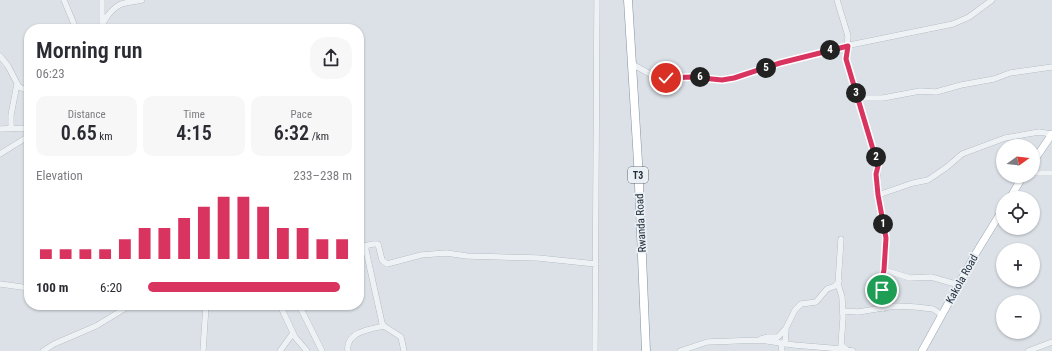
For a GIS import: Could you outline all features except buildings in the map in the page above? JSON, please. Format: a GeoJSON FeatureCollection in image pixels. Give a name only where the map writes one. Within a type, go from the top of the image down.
{"type":"FeatureCollection","features":[{"type":"Feature","properties":{"kind":"highway","name":"Rwanda Road"},"geometry":{"type":"LineString","coordinates":[[628,0],[646,351]]}},
{"type":"Feature","properties":{"kind":"main road"},"geometry":{"type":"LineString","coordinates":[[1040,152],[1052,134]]}},
{"type":"Feature","properties":{"kind":"main road","name":"Kakola Road"},"geometry":{"type":"LineString","coordinates":[[922,351],[958,285],[996,221]]}},
{"type":"Feature","properties":{"kind":"street"},"geometry":{"type":"LineString","coordinates":[[64,0],[74,24]]}},
{"type":"Feature","properties":{"kind":"street"},"geometry":{"type":"LineString","coordinates":[[102,0],[102,24]]}},
{"type":"Feature","properties":{"kind":"street"},"geometry":{"type":"LineString","coordinates":[[104,24],[118,5],[142,0]]}},
{"type":"Feature","properties":{"kind":"street"},"geometry":{"type":"LineString","coordinates":[[595,351],[597,0]]}},
{"type":"Feature","properties":{"kind":"street"},"geometry":{"type":"LineString","coordinates":[[837,0],[848,36],[846,59],[878,166],[876,174],[878,195],[886,238],[882,279],[883,309]]}},
{"type":"Feature","properties":{"kind":"street"},"geometry":{"type":"LineString","coordinates":[[632,64],[652,75],[666,78],[692,77],[722,80],[734,78],[780,63],[848,46],[959,22],[969,17],[992,0]]}},
{"type":"Feature","properties":{"kind":"street"},"geometry":{"type":"LineString","coordinates":[[0,56],[8,66],[17,84],[24,89]]}},
{"type":"Feature","properties":{"kind":"street"},"geometry":{"type":"LineString","coordinates":[[858,98],[883,98],[920,91],[936,92],[994,79],[1005,74],[1052,67]]}},
{"type":"Feature","properties":{"kind":"street"},"geometry":{"type":"LineString","coordinates":[[11,129],[11,115],[17,84]]}},
{"type":"Feature","properties":{"kind":"street"},"geometry":{"type":"LineString","coordinates":[[0,129],[24,128]]}},
{"type":"Feature","properties":{"kind":"street"},"geometry":{"type":"LineString","coordinates":[[878,195],[913,182],[928,180],[947,167],[962,154],[1005,138],[1039,132],[1052,134]]}},
{"type":"Feature","properties":{"kind":"street"},"geometry":{"type":"LineString","coordinates":[[0,154],[24,139]]}},
{"type":"Feature","properties":{"kind":"street"},"geometry":{"type":"LineString","coordinates":[[1040,173],[1052,173]]}},
{"type":"Feature","properties":{"kind":"street"},"geometry":{"type":"LineString","coordinates":[[841,239],[839,281],[842,297],[843,318],[840,345],[846,350]]}},
{"type":"Feature","properties":{"kind":"street"},"geometry":{"type":"LineString","coordinates":[[364,247],[378,244],[382,260],[387,264],[421,255],[446,253],[467,256],[538,258],[596,264]]}},
{"type":"Feature","properties":{"kind":"street"},"geometry":{"type":"LineString","coordinates":[[364,253],[375,288],[381,320],[384,326],[401,337],[404,351]]}},
{"type":"Feature","properties":{"kind":"street"},"geometry":{"type":"LineString","coordinates":[[884,270],[910,278],[930,277],[958,285]]}},
{"type":"Feature","properties":{"kind":"street"},"geometry":{"type":"LineString","coordinates":[[782,351],[787,326],[794,310],[798,306],[807,302],[815,302],[827,289],[835,286],[839,281]]}},
{"type":"Feature","properties":{"kind":"street"},"geometry":{"type":"LineString","coordinates":[[0,284],[24,287]]}},
{"type":"Feature","properties":{"kind":"street"},"geometry":{"type":"LineString","coordinates":[[842,311],[858,312],[895,306],[933,309],[942,315]]}},
{"type":"Feature","properties":{"kind":"street"},"geometry":{"type":"LineString","coordinates":[[43,351],[54,344],[96,326],[122,310]]}},
{"type":"Feature","properties":{"kind":"street"},"geometry":{"type":"LineString","coordinates":[[203,351],[206,310]]}},
{"type":"Feature","properties":{"kind":"street"},"geometry":{"type":"LineString","coordinates":[[282,310],[293,333],[306,351]]}},
{"type":"Feature","properties":{"kind":"street"},"geometry":{"type":"LineString","coordinates":[[302,310],[322,351]]}},
{"type":"Feature","properties":{"kind":"street"},"geometry":{"type":"LineString","coordinates":[[348,351],[349,342],[355,335],[384,326]]}},
{"type":"Feature","properties":{"kind":"street"},"geometry":{"type":"LineString","coordinates":[[759,340],[768,337],[778,337],[787,326]]}},
{"type":"Feature","properties":{"kind":"street"},"geometry":{"type":"LineString","coordinates":[[280,351],[293,333]]}},
{"type":"Feature","properties":{"kind":"street"},"geometry":{"type":"LineString","coordinates":[[680,351],[706,342],[759,340],[853,351]]}},
{"type":"Feature","properties":{"kind":"street"},"geometry":{"type":"LineString","coordinates":[[1028,351],[1052,342]]}},
{"type":"Feature","properties":{"kind":"route"},"geometry":{"type":"LineString","coordinates":[[666,78],[706,77],[722,80],[734,78],[780,63],[848,46],[846,59],[878,166],[876,174],[878,195],[886,238],[882,290]]}}]}
